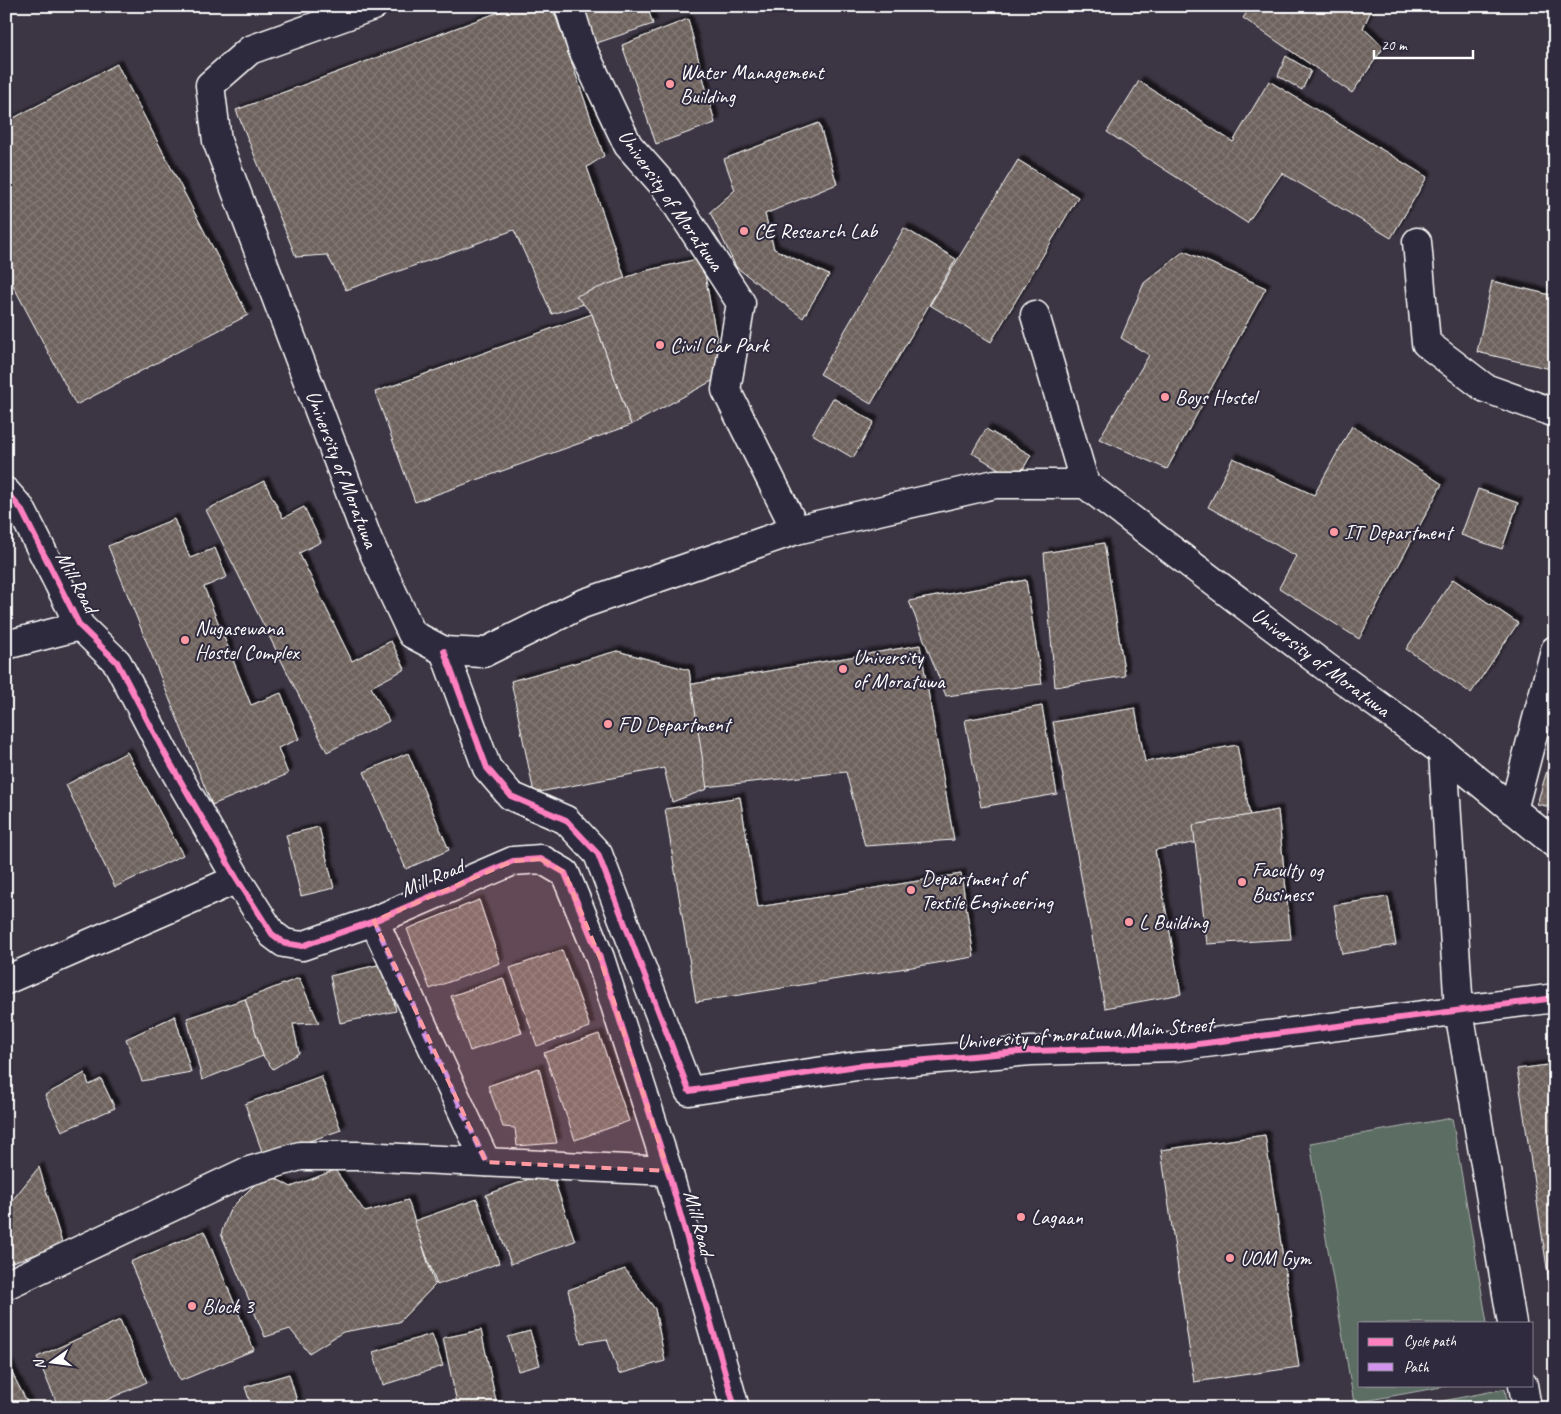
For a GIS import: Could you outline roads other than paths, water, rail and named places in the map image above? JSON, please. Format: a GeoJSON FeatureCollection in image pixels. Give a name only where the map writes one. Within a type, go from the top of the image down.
{"type":"FeatureCollection","features":[{"type":"Feature","properties":{"kind":"street","name":"University of Moratuwa"},"geometry":{"type":"LineString","coordinates":[[373,6],[250,50],[210,85],[217,141],[368,540],[412,634],[444,650],[483,653],[582,604],[796,530],[995,484],[1085,484],[1326,667],[1443,752],[1555,844]]}},
{"type":"Feature","properties":{"kind":"street","name":"University of Moratuwa"},"geometry":{"type":"LineString","coordinates":[[569,6],[582,48],[628,145],[666,188],[741,303],[726,390],[796,530]]}},
{"type":"Feature","properties":{"kind":"street"},"geometry":{"type":"LineString","coordinates":[[1417,242],[1426,343],[1485,388],[1555,412]]}},
{"type":"Feature","properties":{"kind":"street"},"geometry":{"type":"LineString","coordinates":[[1035,315],[1085,484]]}},
{"type":"Feature","properties":{"kind":"street","name":"Mill Road"},"geometry":{"type":"LineString","coordinates":[[6,492],[21,510],[80,626],[117,662],[164,752],[237,879],[272,934],[284,943],[302,946],[374,921],[512,861],[541,859],[565,873],[600,958],[668,1171],[735,1408]]}},
{"type":"Feature","properties":{"kind":"street"},"geometry":{"type":"LineString","coordinates":[[6,645],[80,626]]}},
{"type":"Feature","properties":{"kind":"street","name":"University of moratuwa Main Street"},"geometry":{"type":"LineString","coordinates":[[444,650],[487,768],[511,796],[566,820],[598,854],[688,1091],[857,1066],[1032,1051],[1175,1047],[1555,998]]}},
{"type":"Feature","properties":{"kind":"street"},"geometry":{"type":"LineString","coordinates":[[1514,810],[1555,650]]}},
{"type":"Feature","properties":{"kind":"street"},"geometry":{"type":"LineString","coordinates":[[1443,752],[1460,1011],[1512,1322]]}},
{"type":"Feature","properties":{"kind":"street"},"geometry":{"type":"LineString","coordinates":[[6,980],[237,879]]}},
{"type":"Feature","properties":{"kind":"street"},"geometry":{"type":"LineString","coordinates":[[374,921],[486,1162]]}},
{"type":"Feature","properties":{"kind":"street"},"geometry":{"type":"LineString","coordinates":[[6,1285],[246,1172],[300,1156],[359,1156],[668,1171]]}},
{"type":"Feature","properties":{"kind":"street"},"geometry":{"type":"LineString","coordinates":[[1523,1386],[1526,1408]]}},
{"type":"Feature","properties":{"kind":"place","name":"Water Management Building"},"geometry":{"type":"Point","coordinates":[670,84]}},
{"type":"Feature","properties":{"kind":"place","name":"CE Research Lab"},"geometry":{"type":"Point","coordinates":[744,231]}},
{"type":"Feature","properties":{"kind":"place","name":"Civil Car Park"},"geometry":{"type":"Point","coordinates":[660,345]}},
{"type":"Feature","properties":{"kind":"place","name":"Boys Hostel"},"geometry":{"type":"Point","coordinates":[1165,397]}},
{"type":"Feature","properties":{"kind":"place","name":"IT Department"},"geometry":{"type":"Point","coordinates":[1334,532]}},
{"type":"Feature","properties":{"kind":"place","name":"Nugasewana Hostel Complex"},"geometry":{"type":"Point","coordinates":[185,640]}},
{"type":"Feature","properties":{"kind":"place","name":"University of Moratuwa"},"geometry":{"type":"Point","coordinates":[843,669]}},
{"type":"Feature","properties":{"kind":"place","name":"FD Department"},"geometry":{"type":"Point","coordinates":[608,724]}},
{"type":"Feature","properties":{"kind":"place","name":"Faculty og Business"},"geometry":{"type":"Point","coordinates":[1242,882]}},
{"type":"Feature","properties":{"kind":"place","name":"Department of Textile Engineering"},"geometry":{"type":"Point","coordinates":[911,890]}},
{"type":"Feature","properties":{"kind":"place","name":"L Building"},"geometry":{"type":"Point","coordinates":[1129,922]}},
{"type":"Feature","properties":{"kind":"place","name":"Lagaan"},"geometry":{"type":"Point","coordinates":[1021,1217]}},
{"type":"Feature","properties":{"kind":"place","name":"UOM Gym"},"geometry":{"type":"Point","coordinates":[1230,1258]}},
{"type":"Feature","properties":{"kind":"place","name":"Block 3"},"geometry":{"type":"Point","coordinates":[192,1306]}}]}
